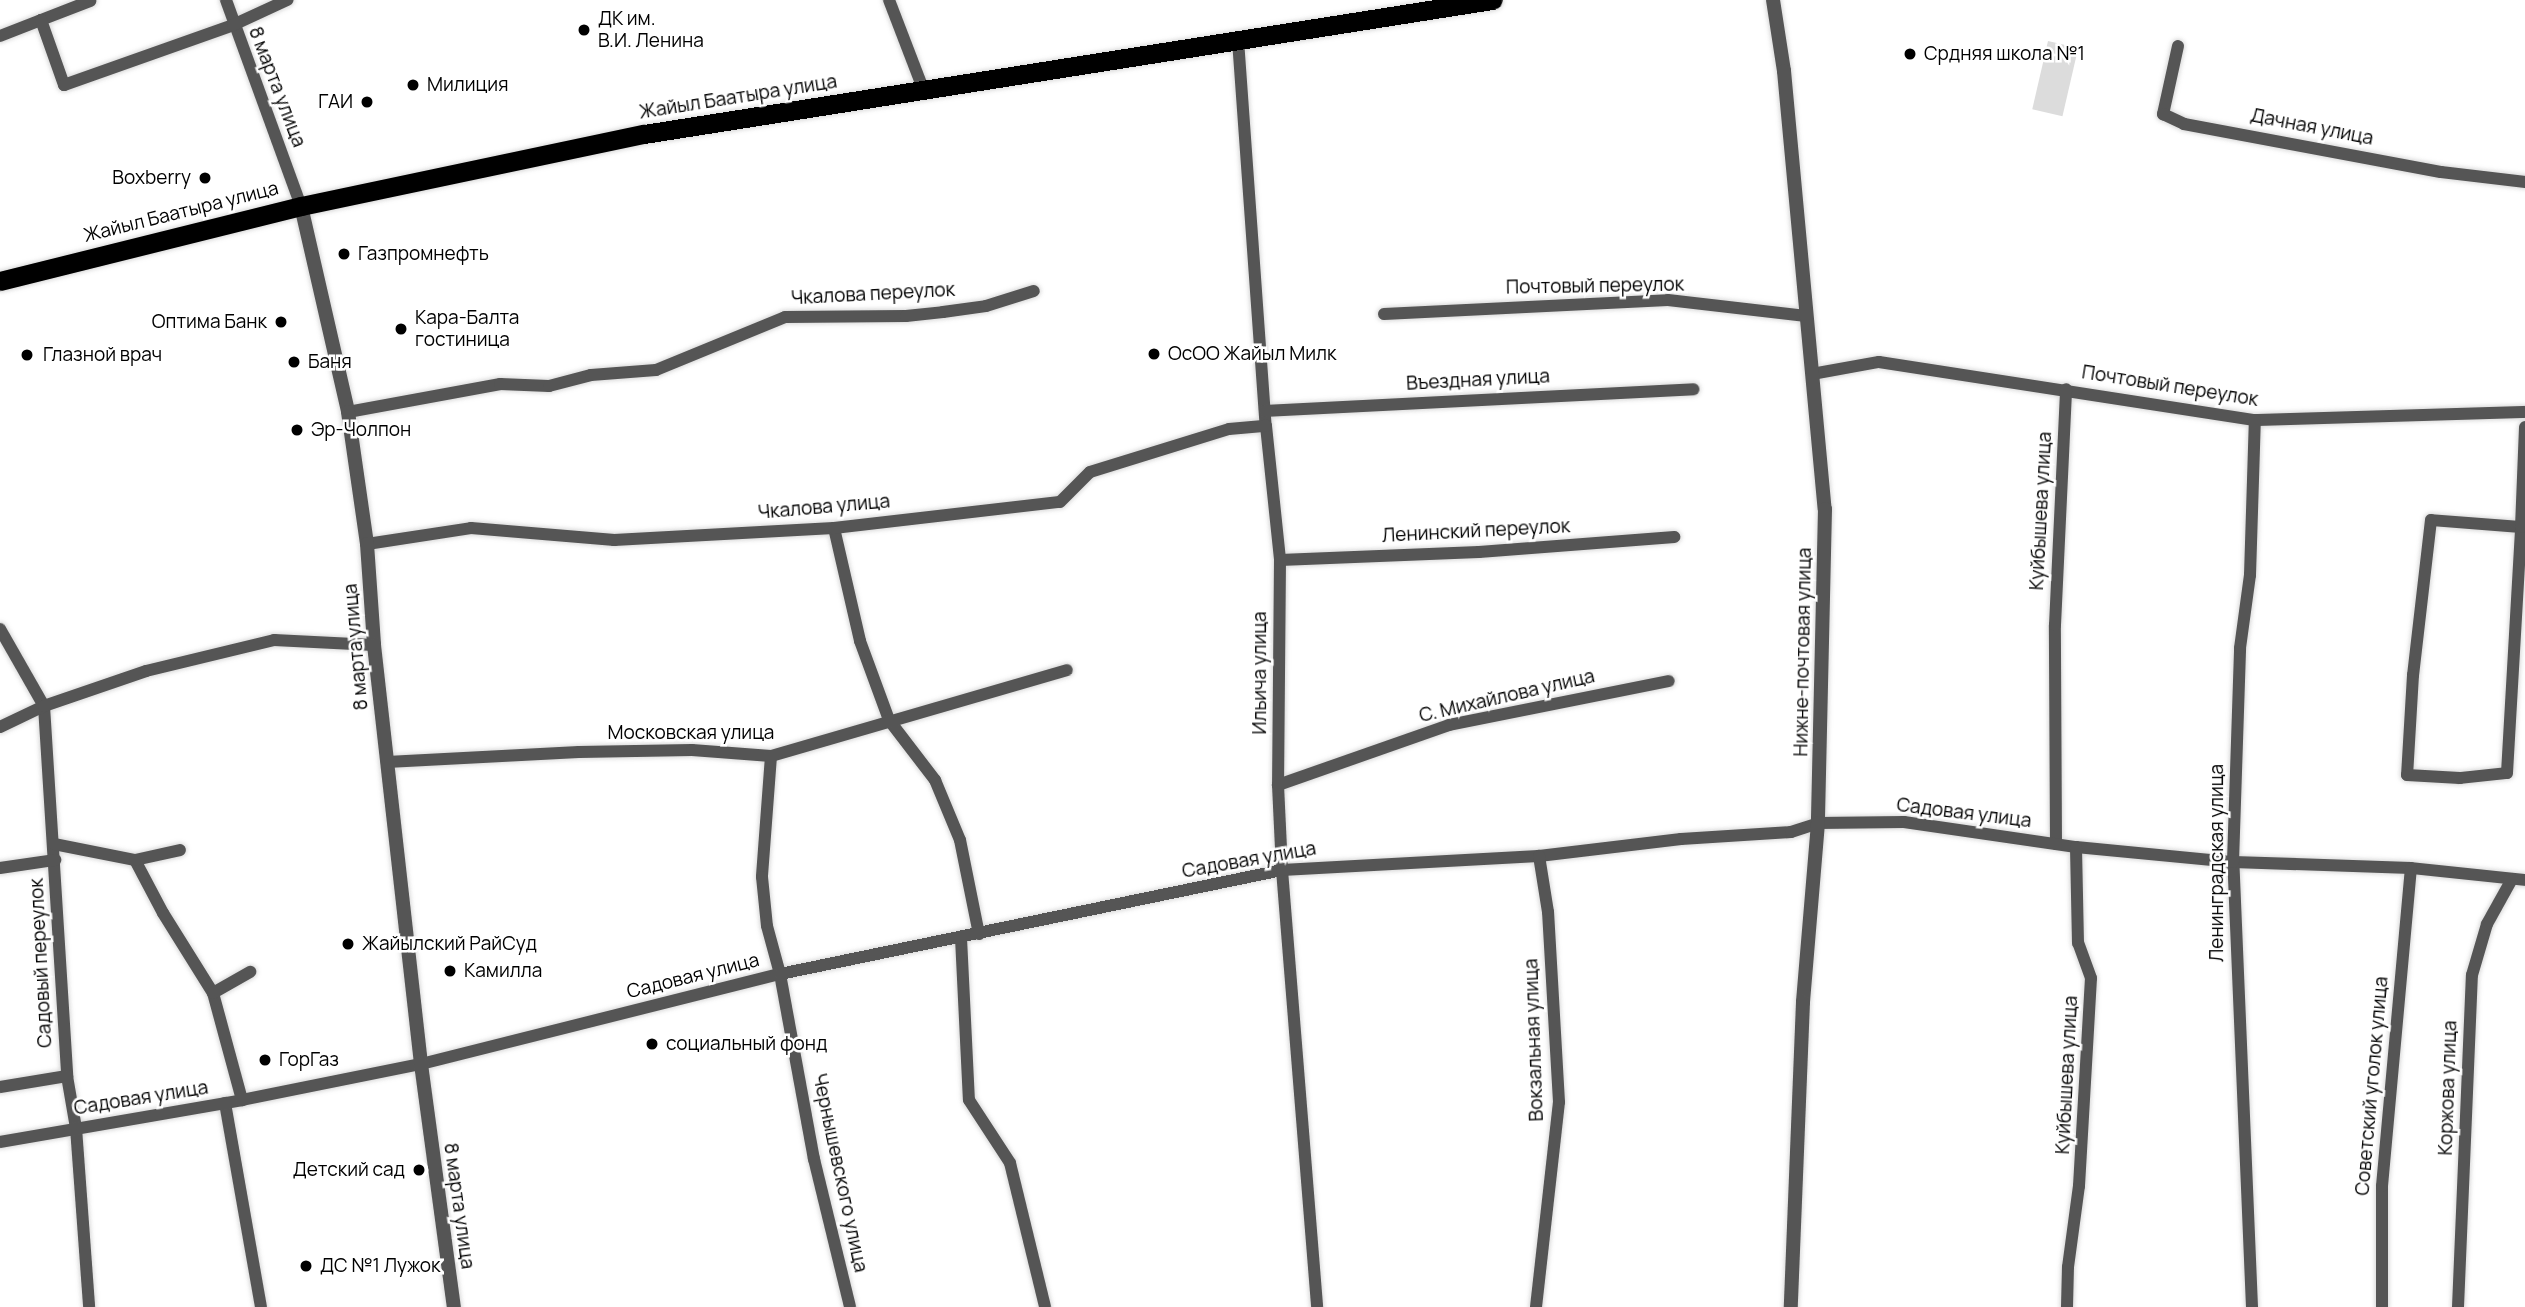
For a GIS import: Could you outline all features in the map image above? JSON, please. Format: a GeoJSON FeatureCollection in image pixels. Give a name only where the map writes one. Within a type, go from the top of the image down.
{"type":"FeatureCollection","features":[{"type":"Feature","properties":{"kind":"highway","name":"Жайыл Баатыра улица"},"geometry":{"type":"LineString","coordinates":[[0,281],[301,206],[644,134],[1238,40],[1437,4],[1492,0]]}},
{"type":"Feature","properties":{"kind":"street","name":"8 марта улица"},"geometry":{"type":"LineString","coordinates":[[226,0],[301,206],[348,412],[367,544],[374,645],[421,1064],[454,1307]]}},
{"type":"Feature","properties":{"kind":"street"},"geometry":{"type":"LineString","coordinates":[[41,20],[64,85],[233,25],[287,0]]}},
{"type":"Feature","properties":{"kind":"street"},"geometry":{"type":"LineString","coordinates":[[889,0],[924,91]]}},
{"type":"Feature","properties":{"kind":"street","name":"Нижне-почтовая улица"},"geometry":{"type":"LineString","coordinates":[[1773,0],[1784,71],[1825,509],[1818,823],[1803,1002],[1791,1307]]}},
{"type":"Feature","properties":{"kind":"street"},"geometry":{"type":"LineString","coordinates":[[0,36],[90,1]]}},
{"type":"Feature","properties":{"kind":"street","name":"Ильича улица"},"geometry":{"type":"LineString","coordinates":[[1238,40],[1266,426],[1280,560],[1278,785],[1282,870],[1317,1307]]}},
{"type":"Feature","properties":{"kind":"street","name":"Дачная улица"},"geometry":{"type":"LineString","coordinates":[[2178,46],[2163,114],[2184,124],[2441,172],[2525,181]]}},
{"type":"Feature","properties":{"kind":"street","name":"Чкалова переулок"},"geometry":{"type":"LineString","coordinates":[[348,412],[500,384],[549,386],[591,375],[656,370],[785,317],[906,316],[986,306],[1034,291]]}},
{"type":"Feature","properties":{"kind":"street","name":"Почтовый переулок"},"geometry":{"type":"LineString","coordinates":[[1384,314],[1668,300],[1806,316]]}},
{"type":"Feature","properties":{"kind":"street","name":"Почтовый переулок"},"geometry":{"type":"LineString","coordinates":[[1812,374],[1879,362],[2255,420],[2525,412]]}},
{"type":"Feature","properties":{"kind":"street","name":"Въездная улица"},"geometry":{"type":"LineString","coordinates":[[1265,411],[1693,389]]}},
{"type":"Feature","properties":{"kind":"street","name":"Куйбышева улица"},"geometry":{"type":"LineString","coordinates":[[2056,844],[2055,625],[2066,389]]}},
{"type":"Feature","properties":{"kind":"street","name":"Ленинградская улица"},"geometry":{"type":"LineString","coordinates":[[2252,1307],[2233,862],[2240,648],[2250,575],[2255,420]]}},
{"type":"Feature","properties":{"kind":"street","name":"Чкалова улица"},"geometry":{"type":"LineString","coordinates":[[367,544],[471,528],[614,540],[834,528],[1060,502],[1090,472],[1229,429],[1266,426]]}},
{"type":"Feature","properties":{"kind":"street"},"geometry":{"type":"LineString","coordinates":[[2521,527],[2431,520],[2413,675],[2407,775],[2460,778],[2507,773],[2521,527],[2525,427]]}},
{"type":"Feature","properties":{"kind":"street"},"geometry":{"type":"LineString","coordinates":[[834,528],[860,641],[889,720],[935,780],[960,840],[979,934]]}},
{"type":"Feature","properties":{"kind":"street","name":"Ленинский переулок"},"geometry":{"type":"LineString","coordinates":[[1280,560],[1479,552],[1674,537]]}},
{"type":"Feature","properties":{"kind":"street","name":"Садовый переулок"},"geometry":{"type":"LineString","coordinates":[[0,629],[44,706],[66,1076],[76,1128],[89,1307]]}},
{"type":"Feature","properties":{"kind":"street"},"geometry":{"type":"LineString","coordinates":[[0,727],[44,706],[146,671],[274,640],[374,645]]}},
{"type":"Feature","properties":{"kind":"street","name":"Московская улица"},"geometry":{"type":"LineString","coordinates":[[387,762],[579,752],[692,750],[771,756],[1067,670]]}},
{"type":"Feature","properties":{"kind":"street","name":"С. Михайлова улица"},"geometry":{"type":"LineString","coordinates":[[1278,785],[1450,725],[1669,681]]}},
{"type":"Feature","properties":{"kind":"street","name":"Чернышевского улица"},"geometry":{"type":"LineString","coordinates":[[771,756],[762,877],[767,926],[780,974],[814,1159],[850,1307]]}},
{"type":"Feature","properties":{"kind":"street","name":"Садовая улица"},"geometry":{"type":"LineString","coordinates":[[0,1142],[242,1101],[421,1064],[780,974],[1282,870],[1539,856],[1681,839],[1791,832],[1818,823],[1904,822],[2076,847],[2233,862],[2411,868],[2518,879]]}},
{"type":"Feature","properties":{"kind":"street"},"geometry":{"type":"LineString","coordinates":[[54,844],[135,860],[180,850]]}},
{"type":"Feature","properties":{"kind":"street","name":"Куйбышева улица"},"geometry":{"type":"LineString","coordinates":[[2067,1307],[2068,1267],[2080,1186],[2091,978],[2078,943],[2076,847]]}},
{"type":"Feature","properties":{"kind":"street","name":"Вокзальная улица"},"geometry":{"type":"LineString","coordinates":[[1536,1307],[1559,1102],[1548,912],[1539,856]]}},
{"type":"Feature","properties":{"kind":"street"},"geometry":{"type":"LineString","coordinates":[[0,868],[55,860]]}},
{"type":"Feature","properties":{"kind":"street"},"geometry":{"type":"LineString","coordinates":[[135,860],[163,913],[213,993],[242,1101]]}},
{"type":"Feature","properties":{"kind":"street","name":"Советский уголок улица"},"geometry":{"type":"LineString","coordinates":[[2382,1307],[2382,1186],[2411,868]]}},
{"type":"Feature","properties":{"kind":"street","name":"Коржова улица"},"geometry":{"type":"LineString","coordinates":[[2458,1307],[2472,975],[2487,924],[2518,879]]}},
{"type":"Feature","properties":{"kind":"street"},"geometry":{"type":"LineString","coordinates":[[961,938],[969,1101],[1010,1163],[1045,1307]]}},
{"type":"Feature","properties":{"kind":"street"},"geometry":{"type":"LineString","coordinates":[[213,993],[250,972]]}},
{"type":"Feature","properties":{"kind":"street"},"geometry":{"type":"LineString","coordinates":[[0,1087],[66,1076]]}},
{"type":"Feature","properties":{"kind":"street"},"geometry":{"type":"LineString","coordinates":[[225,1103],[261,1307]]}},
{"type":"Feature","properties":{"kind":"shaded area"},"geometry":{"type":"Polygon","coordinates":[[[2048,41],[2078,48],[2062,116],[2032,109],[2048,41]]]}},
{"type":"Feature","properties":{"kind":"place","name":"ДК им. В.И. Ленина"},"geometry":{"type":"Point","coordinates":[584,30]}},
{"type":"Feature","properties":{"kind":"place","name":"Срдняя школа №1"},"geometry":{"type":"Point","coordinates":[1910,54]}},
{"type":"Feature","properties":{"kind":"place","name":"Милиция"},"geometry":{"type":"Point","coordinates":[413,85]}},
{"type":"Feature","properties":{"kind":"place","name":"ГАИ"},"geometry":{"type":"Point","coordinates":[367,102]}},
{"type":"Feature","properties":{"kind":"place","name":"Boxberry"},"geometry":{"type":"Point","coordinates":[205,178]}},
{"type":"Feature","properties":{"kind":"place","name":"Газпромнефть"},"geometry":{"type":"Point","coordinates":[344,254]}},
{"type":"Feature","properties":{"kind":"place","name":"Оптима Банк"},"geometry":{"type":"Point","coordinates":[281,322]}},
{"type":"Feature","properties":{"kind":"place","name":"Кара-Балта гостиница"},"geometry":{"type":"Point","coordinates":[401,329]}},
{"type":"Feature","properties":{"kind":"place","name":"ОсОО Жайыл Милк"},"geometry":{"type":"Point","coordinates":[1154,354]}},
{"type":"Feature","properties":{"kind":"place","name":"Глазной врач"},"geometry":{"type":"Point","coordinates":[27,355]}},
{"type":"Feature","properties":{"kind":"place","name":"Баня"},"geometry":{"type":"Point","coordinates":[294,362]}},
{"type":"Feature","properties":{"kind":"place","name":"Эр-Чолпон"},"geometry":{"type":"Point","coordinates":[297,430]}},
{"type":"Feature","properties":{"kind":"place","name":"Жайылский РайСуд"},"geometry":{"type":"Point","coordinates":[348,944]}},
{"type":"Feature","properties":{"kind":"place","name":"Камилла"},"geometry":{"type":"Point","coordinates":[450,971]}},
{"type":"Feature","properties":{"kind":"place","name":"социальный фонд"},"geometry":{"type":"Point","coordinates":[652,1044]}},
{"type":"Feature","properties":{"kind":"place","name":"ГорГаз"},"geometry":{"type":"Point","coordinates":[265,1060]}},
{"type":"Feature","properties":{"kind":"place","name":"Детский сад"},"geometry":{"type":"Point","coordinates":[419,1170]}},
{"type":"Feature","properties":{"kind":"place","name":"ДС №1 Лужок"},"geometry":{"type":"Point","coordinates":[306,1266]}}]}
